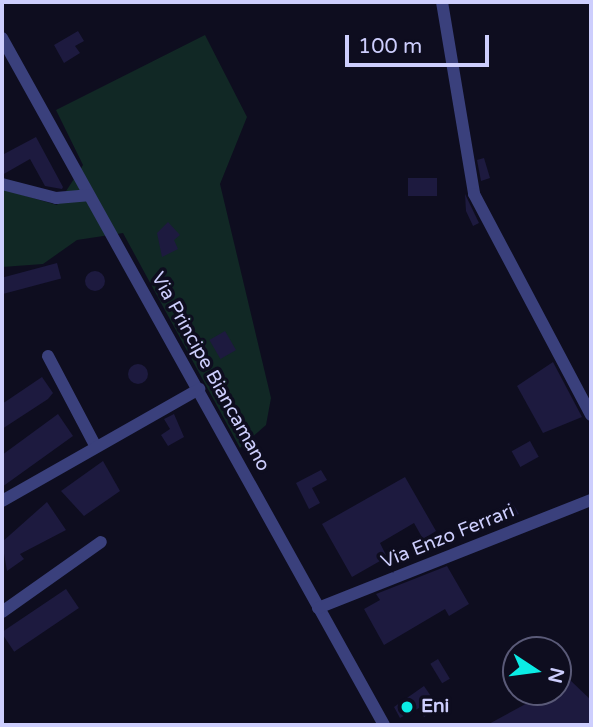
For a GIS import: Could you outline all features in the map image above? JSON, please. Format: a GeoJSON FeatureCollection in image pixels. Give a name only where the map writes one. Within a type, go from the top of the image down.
{"type":"FeatureCollection","features":[{"type":"Feature","properties":{"kind":"street"},"geometry":{"type":"LineString","coordinates":[[442,2],[464,151],[474,194],[492,222],[591,415]]}},
{"type":"Feature","properties":{"kind":"street","name":"Via Principe Biancamano"},"geometry":{"type":"LineString","coordinates":[[2,38],[384,725]]}},
{"type":"Feature","properties":{"kind":"street"},"geometry":{"type":"LineString","coordinates":[[2,184],[56,198],[88,195]]}},
{"type":"Feature","properties":{"kind":"street"},"geometry":{"type":"LineString","coordinates":[[48,356],[95,445]]}},
{"type":"Feature","properties":{"kind":"street"},"geometry":{"type":"LineString","coordinates":[[2,501],[95,445],[199,389]]}},
{"type":"Feature","properties":{"kind":"street","name":"Via Enzo Ferrari"},"geometry":{"type":"LineString","coordinates":[[318,608],[591,500]]}},
{"type":"Feature","properties":{"kind":"street"},"geometry":{"type":"LineString","coordinates":[[2,595],[6,609],[101,542]]}},
{"type":"Feature","properties":{"kind":"green space"},"geometry":{"type":"Polygon","coordinates":[[[205,35],[247,117],[220,184],[271,398],[266,425],[240,448],[123,233],[77,240],[43,264],[2,267],[2,189],[57,205],[83,165],[56,110],[205,35]]]}},
{"type":"Feature","properties":{"kind":"building"},"geometry":{"type":"Polygon","coordinates":[[[78,31],[84,41],[75,46],[80,53],[64,63],[54,45],[78,31]]]}},
{"type":"Feature","properties":{"kind":"building"},"geometry":{"type":"Polygon","coordinates":[[[36,137],[62,189],[45,186],[30,159],[2,175],[4,154],[36,137]]]}},
{"type":"Feature","properties":{"kind":"building"},"geometry":{"type":"Polygon","coordinates":[[[484,158],[490,178],[481,181],[477,160],[484,158]]]}},
{"type":"Feature","properties":{"kind":"building"},"geometry":{"type":"Polygon","coordinates":[[[408,178],[437,178],[437,196],[408,196],[408,178]]]}},
{"type":"Feature","properties":{"kind":"building"},"geometry":{"type":"Polygon","coordinates":[[[465,194],[479,223],[473,226],[466,211],[465,194]]]}},
{"type":"Feature","properties":{"kind":"building"},"geometry":{"type":"Polygon","coordinates":[[[168,222],[180,235],[174,240],[178,249],[162,257],[157,233],[168,222]]]}},
{"type":"Feature","properties":{"kind":"building"},"geometry":{"type":"Polygon","coordinates":[[[57,263],[61,278],[2,294],[2,278],[57,263]]]}},
{"type":"Feature","properties":{"kind":"building"},"geometry":{"type":"Polygon","coordinates":[[[91,271],[99,271],[105,281],[99,291],[91,291],[85,285],[85,277],[91,271]]]}},
{"type":"Feature","properties":{"kind":"building"},"geometry":{"type":"Polygon","coordinates":[[[225,331],[236,350],[220,359],[209,340],[225,331]]]}},
{"type":"Feature","properties":{"kind":"building"},"geometry":{"type":"Polygon","coordinates":[[[553,362],[582,417],[543,433],[517,386],[553,362]]]}},
{"type":"Feature","properties":{"kind":"building"},"geometry":{"type":"Polygon","coordinates":[[[138,364],[145,367],[148,374],[145,381],[138,384],[131,381],[128,374],[131,367],[138,364]]]}},
{"type":"Feature","properties":{"kind":"building"},"geometry":{"type":"Polygon","coordinates":[[[42,377],[53,393],[2,429],[2,404],[42,377]]]}},
{"type":"Feature","properties":{"kind":"building"},"geometry":{"type":"Polygon","coordinates":[[[58,414],[73,436],[2,487],[2,455],[58,414]]]}},
{"type":"Feature","properties":{"kind":"building"},"geometry":{"type":"Polygon","coordinates":[[[174,414],[184,437],[168,446],[161,435],[170,429],[164,419],[174,414]]]}},
{"type":"Feature","properties":{"kind":"building"},"geometry":{"type":"Polygon","coordinates":[[[530,441],[539,457],[520,467],[512,451],[530,441]]]}},
{"type":"Feature","properties":{"kind":"building"},"geometry":{"type":"Polygon","coordinates":[[[103,461],[120,491],[84,516],[61,491],[103,461]]]}},
{"type":"Feature","properties":{"kind":"building"},"geometry":{"type":"Polygon","coordinates":[[[321,470],[327,480],[312,488],[320,503],[309,509],[296,483],[321,470]]]}},
{"type":"Feature","properties":{"kind":"building"},"geometry":{"type":"Polygon","coordinates":[[[405,477],[436,531],[423,539],[414,523],[380,543],[387,557],[352,577],[322,524],[405,477]]]}},
{"type":"Feature","properties":{"kind":"building"},"geometry":{"type":"Polygon","coordinates":[[[511,501],[519,514],[505,519],[499,509],[511,501]]]}},
{"type":"Feature","properties":{"kind":"building"},"geometry":{"type":"Polygon","coordinates":[[[47,502],[66,530],[20,554],[24,559],[7,571],[2,542],[47,502]]]}},
{"type":"Feature","properties":{"kind":"building"},"geometry":{"type":"Polygon","coordinates":[[[447,566],[469,604],[449,616],[445,609],[384,645],[364,609],[380,600],[376,594],[447,566]]]}},
{"type":"Feature","properties":{"kind":"building"},"geometry":{"type":"Polygon","coordinates":[[[66,589],[79,608],[14,652],[2,632],[66,589]]]}},
{"type":"Feature","properties":{"kind":"building"},"geometry":{"type":"Polygon","coordinates":[[[438,659],[450,679],[442,683],[430,664],[438,659]]]}},
{"type":"Feature","properties":{"kind":"building"},"geometry":{"type":"Polygon","coordinates":[[[572,682],[591,700],[591,725],[487,725],[522,706],[572,706],[572,682]]]}},
{"type":"Feature","properties":{"kind":"building"},"geometry":{"type":"Polygon","coordinates":[[[424,686],[439,708],[424,717],[419,708],[400,718],[394,707],[424,686]]]}},
{"type":"Feature","properties":{"kind":"place","name":"Eni"},"geometry":{"type":"Point","coordinates":[407,707]}}]}
